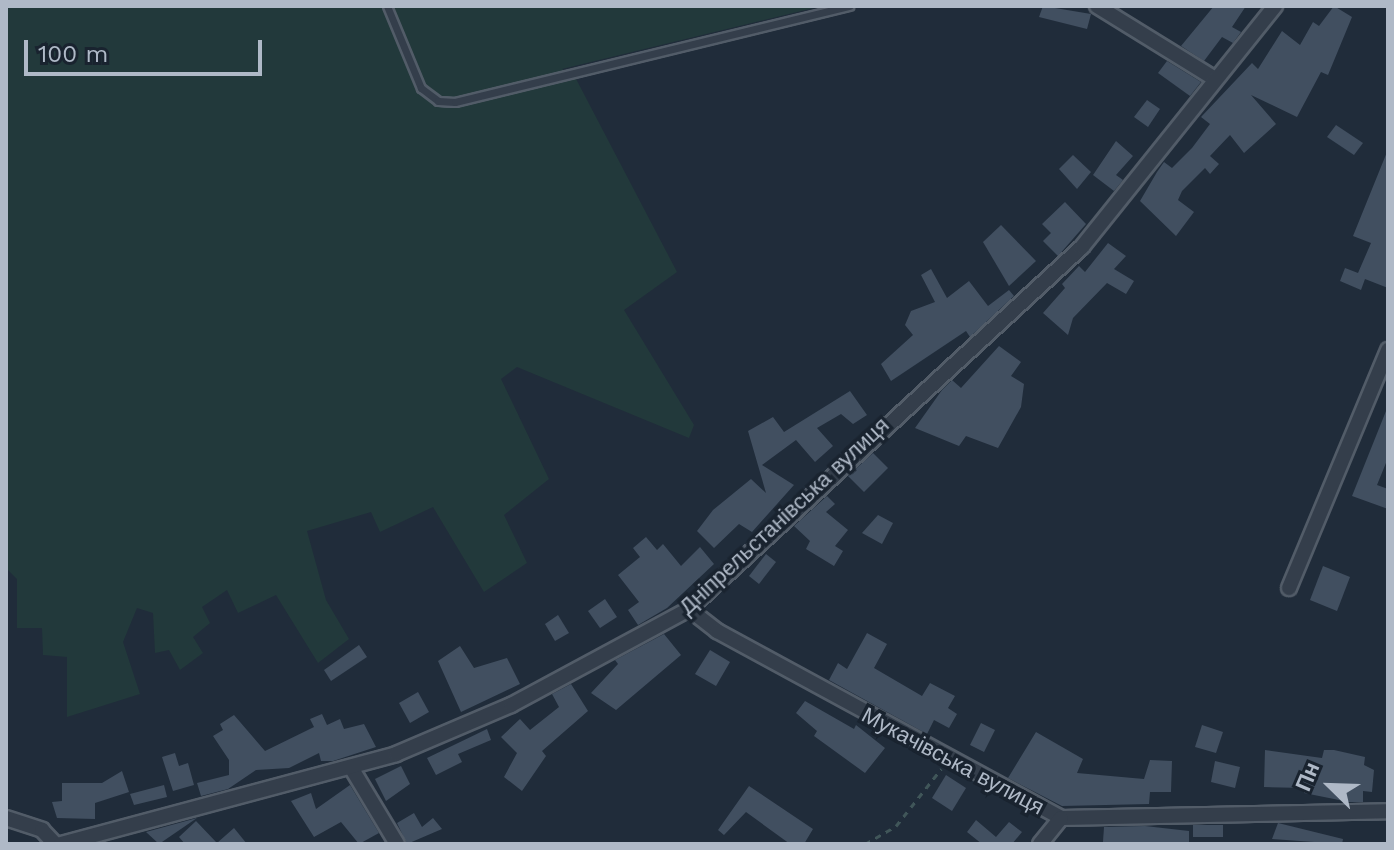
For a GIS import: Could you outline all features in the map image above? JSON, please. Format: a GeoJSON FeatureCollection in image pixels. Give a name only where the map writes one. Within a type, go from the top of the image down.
{"type":"FeatureCollection","features":[{"type":"Feature","properties":{"kind":"street"},"geometry":{"type":"LineString","coordinates":[[1097,6],[1215,79]]}},
{"type":"Feature","properties":{"kind":"street","name":"Дніпрельстанівська вулиця"},"geometry":{"type":"LineString","coordinates":[[61,844],[352,769],[511,705],[689,609],[1082,247],[1275,6]]}},
{"type":"Feature","properties":{"kind":"street"},"geometry":{"type":"LineString","coordinates":[[1289,588],[1388,350]]}},
{"type":"Feature","properties":{"kind":"street","name":"Мукачівська вулиця"},"geometry":{"type":"LineString","coordinates":[[689,609],[717,631],[948,760],[1061,818],[1388,811]]}},
{"type":"Feature","properties":{"kind":"street"},"geometry":{"type":"LineString","coordinates":[[352,769],[397,844]]}},
{"type":"Feature","properties":{"kind":"street"},"geometry":{"type":"LineString","coordinates":[[6,818],[42,830],[55,844]]}},
{"type":"Feature","properties":{"kind":"street"},"geometry":{"type":"LineString","coordinates":[[1040,844],[1061,818]]}},
{"type":"Feature","properties":{"kind":"lane"},"geometry":{"type":"LineString","coordinates":[[387,6],[421,88],[438,101],[455,102],[850,6]]}},
{"type":"Feature","properties":{"kind":"path"},"geometry":{"type":"LineString","coordinates":[[865,844],[896,826],[948,760]]}},
{"type":"Feature","properties":{"kind":"green space"},"geometry":{"type":"Polygon","coordinates":[[[6,6],[822,6],[562,69],[574,75],[677,272],[624,310],[694,425],[689,438],[517,367],[501,379],[549,479],[504,515],[527,563],[484,592],[433,507],[380,532],[371,512],[307,531],[326,600],[349,639],[318,663],[276,595],[238,613],[227,590],[202,607],[210,623],[193,637],[203,653],[180,670],[169,650],[155,653],[153,613],[137,608],[123,642],[140,694],[67,717],[67,657],[43,655],[42,628],[17,628],[17,579],[6,568],[6,6]]]}},
{"type":"Feature","properties":{"kind":"building"},"geometry":{"type":"Polygon","coordinates":[[[1043,6],[1091,14],[1087,29],[1039,17],[1043,6]]]}},
{"type":"Feature","properties":{"kind":"building"},"geometry":{"type":"Polygon","coordinates":[[[1214,6],[1246,6],[1232,27],[1241,32],[1233,43],[1222,37],[1204,61],[1181,46],[1214,6]]]}},
{"type":"Feature","properties":{"kind":"building"},"geometry":{"type":"Polygon","coordinates":[[[1334,6],[1352,17],[1328,75],[1321,72],[1297,117],[1251,95],[1276,124],[1244,153],[1230,135],[1210,156],[1219,164],[1210,174],[1205,168],[1182,191],[1178,200],[1194,212],[1176,236],[1140,201],[1157,172],[1164,162],[1172,168],[1192,148],[1210,124],[1201,117],[1252,63],[1258,69],[1282,31],[1300,45],[1313,22],[1319,26],[1334,6]]]}},
{"type":"Feature","properties":{"kind":"building"},"geometry":{"type":"Polygon","coordinates":[[[1167,61],[1201,82],[1190,96],[1158,73],[1167,61]]]}},
{"type":"Feature","properties":{"kind":"building"},"geometry":{"type":"Polygon","coordinates":[[[1147,100],[1160,109],[1148,127],[1134,117],[1147,100]]]}},
{"type":"Feature","properties":{"kind":"building"},"geometry":{"type":"Polygon","coordinates":[[[1336,125],[1363,143],[1354,155],[1327,137],[1336,125]]]}},
{"type":"Feature","properties":{"kind":"building"},"geometry":{"type":"Polygon","coordinates":[[[1116,141],[1133,156],[1116,175],[1123,180],[1114,191],[1093,175],[1116,141]]]}},
{"type":"Feature","properties":{"kind":"building"},"geometry":{"type":"Polygon","coordinates":[[[1387,152],[1388,288],[1365,279],[1361,290],[1340,281],[1345,268],[1358,273],[1371,243],[1353,236],[1387,152]]]}},
{"type":"Feature","properties":{"kind":"building"},"geometry":{"type":"Polygon","coordinates":[[[1073,155],[1091,172],[1077,189],[1059,169],[1073,155]]]}},
{"type":"Feature","properties":{"kind":"building"},"geometry":{"type":"Polygon","coordinates":[[[1065,202],[1086,224],[1058,256],[1043,241],[1051,233],[1042,224],[1065,202]]]}},
{"type":"Feature","properties":{"kind":"building"},"geometry":{"type":"Polygon","coordinates":[[[1001,225],[1036,261],[1009,286],[983,242],[1001,225]]]}},
{"type":"Feature","properties":{"kind":"building"},"geometry":{"type":"Polygon","coordinates":[[[1108,243],[1126,256],[1114,269],[1134,281],[1126,294],[1107,283],[1073,318],[1068,335],[1043,313],[1065,288],[1062,284],[1079,266],[1085,272],[1108,243]]]}},
{"type":"Feature","properties":{"kind":"building"},"geometry":{"type":"Polygon","coordinates":[[[931,269],[947,298],[969,281],[988,306],[1009,290],[1014,296],[970,337],[966,331],[891,381],[881,364],[913,335],[905,325],[911,311],[935,302],[921,275],[931,269]]]}},
{"type":"Feature","properties":{"kind":"building"},"geometry":{"type":"Polygon","coordinates":[[[999,346],[1021,362],[1011,376],[1024,384],[1021,407],[998,448],[966,436],[959,446],[915,428],[952,380],[961,388],[999,346]]]}},
{"type":"Feature","properties":{"kind":"building"},"geometry":{"type":"Polygon","coordinates":[[[850,391],[867,415],[853,424],[841,414],[817,428],[833,446],[815,462],[796,440],[762,465],[794,485],[752,532],[739,524],[714,548],[697,531],[713,510],[751,479],[766,493],[748,431],[773,417],[784,432],[850,391]]]}},
{"type":"Feature","properties":{"kind":"building"},"geometry":{"type":"Polygon","coordinates":[[[1388,406],[1388,458],[1377,485],[1388,489],[1388,509],[1352,496],[1388,406]]]}},
{"type":"Feature","properties":{"kind":"building"},"geometry":{"type":"Polygon","coordinates":[[[873,453],[888,468],[864,492],[848,476],[873,453]]]}},
{"type":"Feature","properties":{"kind":"building"},"geometry":{"type":"Polygon","coordinates":[[[827,496],[835,504],[826,512],[848,530],[835,546],[843,551],[834,566],[806,549],[810,541],[794,526],[827,496]]]}},
{"type":"Feature","properties":{"kind":"building"},"geometry":{"type":"Polygon","coordinates":[[[878,515],[893,523],[882,544],[862,533],[878,515]]]}},
{"type":"Feature","properties":{"kind":"building"},"geometry":{"type":"Polygon","coordinates":[[[646,537],[657,550],[663,544],[681,566],[700,547],[714,564],[667,608],[638,625],[628,610],[639,602],[618,575],[640,557],[633,548],[646,537]]]}},
{"type":"Feature","properties":{"kind":"building"},"geometry":{"type":"Polygon","coordinates":[[[766,554],[776,562],[759,584],[749,576],[766,554]]]}},
{"type":"Feature","properties":{"kind":"building"},"geometry":{"type":"Polygon","coordinates":[[[1323,566],[1350,577],[1337,611],[1310,600],[1323,566]]]}},
{"type":"Feature","properties":{"kind":"building"},"geometry":{"type":"Polygon","coordinates":[[[605,599],[617,617],[600,628],[588,611],[605,599]]]}},
{"type":"Feature","properties":{"kind":"building"},"geometry":{"type":"Polygon","coordinates":[[[558,615],[569,633],[555,641],[545,624],[558,615]]]}},
{"type":"Feature","properties":{"kind":"building"},"geometry":{"type":"Polygon","coordinates":[[[867,633],[887,644],[874,668],[922,696],[930,683],[955,696],[948,708],[957,714],[949,728],[934,720],[927,734],[829,680],[838,663],[847,669],[867,633]]]}},
{"type":"Feature","properties":{"kind":"building"},"geometry":{"type":"Polygon","coordinates":[[[664,634],[681,655],[616,710],[591,693],[618,664],[615,660],[664,634]]]}},
{"type":"Feature","properties":{"kind":"building"},"geometry":{"type":"Polygon","coordinates":[[[359,645],[367,657],[331,681],[324,670],[359,645]]]}},
{"type":"Feature","properties":{"kind":"building"},"geometry":{"type":"Polygon","coordinates":[[[460,646],[474,668],[507,658],[520,684],[461,712],[438,661],[460,646]]]}},
{"type":"Feature","properties":{"kind":"building"},"geometry":{"type":"Polygon","coordinates":[[[710,650],[730,662],[716,686],[695,674],[710,650]]]}},
{"type":"Feature","properties":{"kind":"building"},"geometry":{"type":"Polygon","coordinates":[[[571,684],[588,711],[542,751],[546,756],[522,791],[504,777],[517,753],[501,737],[520,719],[530,730],[559,707],[552,694],[571,684]]]}},
{"type":"Feature","properties":{"kind":"building"},"geometry":{"type":"Polygon","coordinates":[[[418,692],[429,712],[410,723],[399,703],[418,692]]]}},
{"type":"Feature","properties":{"kind":"building"},"geometry":{"type":"Polygon","coordinates":[[[805,701],[854,729],[856,725],[885,748],[865,773],[814,736],[817,731],[796,713],[805,701]]]}},
{"type":"Feature","properties":{"kind":"building"},"geometry":{"type":"Polygon","coordinates":[[[322,714],[327,725],[340,719],[344,729],[364,724],[376,747],[333,761],[321,761],[319,753],[289,768],[256,770],[228,789],[201,796],[197,783],[229,775],[229,760],[213,736],[223,730],[220,724],[234,715],[265,751],[314,727],[310,719],[322,714]]]}},
{"type":"Feature","properties":{"kind":"building"},"geometry":{"type":"Polygon","coordinates":[[[981,723],[995,730],[984,752],[970,745],[981,723]]]}},
{"type":"Feature","properties":{"kind":"building"},"geometry":{"type":"Polygon","coordinates":[[[1202,725],[1223,732],[1216,753],[1195,747],[1202,725]]]}},
{"type":"Feature","properties":{"kind":"building"},"geometry":{"type":"Polygon","coordinates":[[[487,729],[491,740],[458,754],[462,762],[436,775],[427,758],[487,729]]]}},
{"type":"Feature","properties":{"kind":"building"},"geometry":{"type":"Polygon","coordinates":[[[1036,732],[1083,759],[1077,773],[1144,779],[1150,760],[1172,761],[1171,792],[1150,792],[1149,804],[1062,806],[1008,778],[1036,732]]]}},
{"type":"Feature","properties":{"kind":"building"},"geometry":{"type":"Polygon","coordinates":[[[1265,750],[1322,758],[1324,750],[1334,750],[1365,757],[1364,765],[1374,770],[1372,792],[1363,791],[1363,802],[1349,802],[1304,793],[1304,788],[1264,787],[1265,750]]]}},
{"type":"Feature","properties":{"kind":"building"},"geometry":{"type":"Polygon","coordinates":[[[175,753],[179,766],[188,763],[194,785],[173,791],[162,757],[175,753]]]}},
{"type":"Feature","properties":{"kind":"building"},"geometry":{"type":"Polygon","coordinates":[[[1215,761],[1240,767],[1235,788],[1211,782],[1215,761]]]}},
{"type":"Feature","properties":{"kind":"building"},"geometry":{"type":"Polygon","coordinates":[[[401,766],[410,784],[386,801],[375,779],[401,766]]]}},
{"type":"Feature","properties":{"kind":"building"},"geometry":{"type":"Polygon","coordinates":[[[122,771],[129,792],[95,803],[95,819],[57,818],[52,802],[62,801],[62,783],[102,783],[122,771]]]}},
{"type":"Feature","properties":{"kind":"building"},"geometry":{"type":"Polygon","coordinates":[[[946,775],[966,788],[952,811],[932,798],[946,775]]]}},
{"type":"Feature","properties":{"kind":"building"},"geometry":{"type":"Polygon","coordinates":[[[164,785],[167,797],[134,805],[130,794],[164,785]]]}},
{"type":"Feature","properties":{"kind":"building"},"geometry":{"type":"Polygon","coordinates":[[[350,785],[379,833],[359,844],[341,822],[314,837],[291,801],[311,793],[316,809],[350,785]]]}},
{"type":"Feature","properties":{"kind":"building"},"geometry":{"type":"Polygon","coordinates":[[[749,786],[813,829],[804,844],[790,844],[746,812],[724,835],[718,830],[749,786]]]}},
{"type":"Feature","properties":{"kind":"building"},"geometry":{"type":"Polygon","coordinates":[[[414,813],[422,827],[433,818],[442,829],[407,844],[397,823],[414,813]]]}},
{"type":"Feature","properties":{"kind":"building"},"geometry":{"type":"Polygon","coordinates":[[[197,818],[159,844],[146,832],[197,818]]]}},
{"type":"Feature","properties":{"kind":"building"},"geometry":{"type":"Polygon","coordinates":[[[976,820],[996,837],[1009,822],[1022,832],[1012,844],[982,844],[967,832],[976,820]]]}},
{"type":"Feature","properties":{"kind":"building"},"geometry":{"type":"Polygon","coordinates":[[[196,821],[217,843],[234,828],[247,844],[185,844],[179,837],[196,821]]]}},
{"type":"Feature","properties":{"kind":"building"},"geometry":{"type":"Polygon","coordinates":[[[1278,823],[1343,839],[1342,844],[1272,839],[1278,823]]]}},
{"type":"Feature","properties":{"kind":"building"},"geometry":{"type":"Polygon","coordinates":[[[1193,825],[1223,825],[1223,837],[1193,837],[1193,825]]]}},
{"type":"Feature","properties":{"kind":"building"},"geometry":{"type":"Polygon","coordinates":[[[1145,826],[1189,831],[1189,844],[1103,842],[1104,827],[1145,826]]]}}]}
